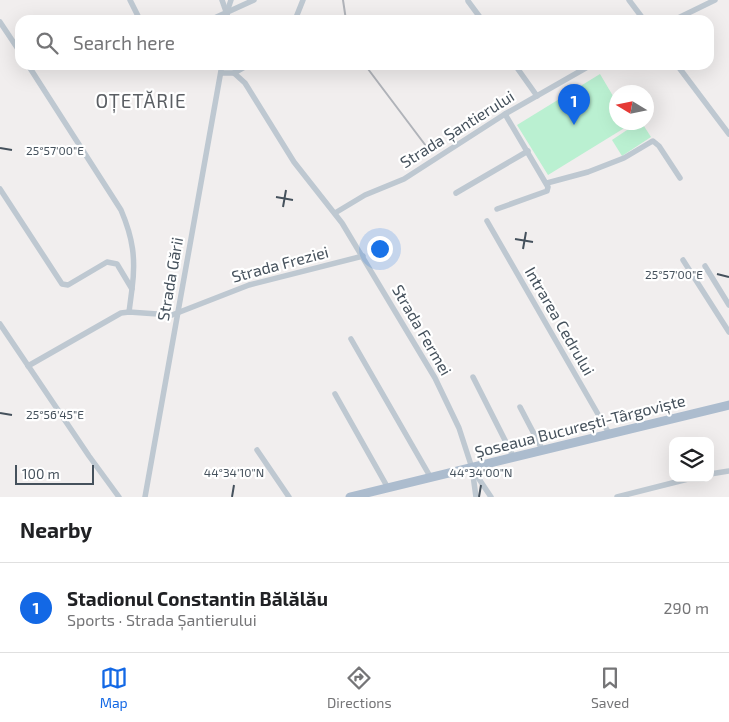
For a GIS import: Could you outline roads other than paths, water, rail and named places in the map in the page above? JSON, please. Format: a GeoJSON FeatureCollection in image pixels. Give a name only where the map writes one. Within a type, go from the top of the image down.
{"type":"FeatureCollection","features":[{"type":"Feature","properties":{"kind":"main road","name":"Șoseaua București-Târgoviște"},"geometry":{"type":"LineString","coordinates":[[351,497],[729,405]]}},
{"type":"Feature","properties":{"kind":"street"},"geometry":{"type":"LineString","coordinates":[[130,0],[138,15]]}},
{"type":"Feature","properties":{"kind":"street"},"geometry":{"type":"LineString","coordinates":[[222,0],[228,15]]}},
{"type":"Feature","properties":{"kind":"street"},"geometry":{"type":"LineString","coordinates":[[227,12],[231,0]]}},
{"type":"Feature","properties":{"kind":"street"},"geometry":{"type":"LineString","coordinates":[[221,15],[254,0]]}},
{"type":"Feature","properties":{"kind":"street"},"geometry":{"type":"LineString","coordinates":[[297,15],[303,0]]}},
{"type":"Feature","properties":{"kind":"street"},"geometry":{"type":"LineString","coordinates":[[629,0],[640,15]]}},
{"type":"Feature","properties":{"kind":"street"},"geometry":{"type":"LineString","coordinates":[[684,15],[715,0]]}},
{"type":"Feature","properties":{"kind":"street"},"geometry":{"type":"LineString","coordinates":[[468,1],[478,15]]}},
{"type":"Feature","properties":{"kind":"street"},"geometry":{"type":"LineString","coordinates":[[1,24],[15,45]]}},
{"type":"Feature","properties":{"kind":"street"},"geometry":{"type":"LineString","coordinates":[[31,70],[121,210],[135,256],[128,312]]}},
{"type":"Feature","properties":{"kind":"street","name":"Strada Gării"},"geometry":{"type":"LineString","coordinates":[[145,497],[221,70]]}},
{"type":"Feature","properties":{"kind":"street"},"geometry":{"type":"LineString","coordinates":[[220,73],[234,73],[239,70]]}},
{"type":"Feature","properties":{"kind":"street"},"geometry":{"type":"LineString","coordinates":[[519,70],[537,96]]}},
{"type":"Feature","properties":{"kind":"street","name":"Strada Șantierului"},"geometry":{"type":"LineString","coordinates":[[335,213],[365,195],[404,179],[505,114],[582,70]]}},
{"type":"Feature","properties":{"kind":"street"},"geometry":{"type":"LineString","coordinates":[[681,70],[729,134]]}},
{"type":"Feature","properties":{"kind":"street","name":"Strada Fermei"},"geometry":{"type":"LineString","coordinates":[[234,73],[245,83],[294,162],[335,213],[363,256],[446,398],[459,428],[472,468]]}},
{"type":"Feature","properties":{"kind":"street"},"geometry":{"type":"LineString","coordinates":[[497,209],[547,191],[547,184],[505,114]]}},
{"type":"Feature","properties":{"kind":"street"},"geometry":{"type":"LineString","coordinates":[[547,184],[588,172],[624,158],[651,142],[659,146],[680,178]]}},
{"type":"Feature","properties":{"kind":"street"},"geometry":{"type":"LineString","coordinates":[[456,193],[528,151]]}},
{"type":"Feature","properties":{"kind":"street"},"geometry":{"type":"LineString","coordinates":[[0,190],[62,284],[68,285],[103,263],[111,262],[117,264],[132,289]]}},
{"type":"Feature","properties":{"kind":"street","name":"Intrarea Cedrului"},"geometry":{"type":"LineString","coordinates":[[487,221],[610,435]]}},
{"type":"Feature","properties":{"kind":"street","name":"Strada Freziei"},"geometry":{"type":"LineString","coordinates":[[178,314],[249,285],[363,256]]}},
{"type":"Feature","properties":{"kind":"street"},"geometry":{"type":"LineString","coordinates":[[683,260],[729,332]]}},
{"type":"Feature","properties":{"kind":"street"},"geometry":{"type":"LineString","coordinates":[[705,266],[729,305]]}},
{"type":"Feature","properties":{"kind":"street"},"geometry":{"type":"LineString","coordinates":[[28,366],[111,317],[128,312],[178,314]]}},
{"type":"Feature","properties":{"kind":"street"},"geometry":{"type":"LineString","coordinates":[[0,324],[119,497]]}},
{"type":"Feature","properties":{"kind":"street"},"geometry":{"type":"LineString","coordinates":[[351,339],[431,478]]}},
{"type":"Feature","properties":{"kind":"street"},"geometry":{"type":"LineString","coordinates":[[473,377],[514,458]]}},
{"type":"Feature","properties":{"kind":"street"},"geometry":{"type":"LineString","coordinates":[[335,394],[388,488]]}},
{"type":"Feature","properties":{"kind":"street"},"geometry":{"type":"LineString","coordinates":[[520,407],[543,451]]}},
{"type":"Feature","properties":{"kind":"street"},"geometry":{"type":"LineString","coordinates":[[257,450],[289,497]]}},
{"type":"Feature","properties":{"kind":"street"},"geometry":{"type":"LineString","coordinates":[[472,468],[476,497]]}},
{"type":"Feature","properties":{"kind":"street"},"geometry":{"type":"LineString","coordinates":[[472,468],[491,497]]}},
{"type":"Feature","properties":{"kind":"street"},"geometry":{"type":"LineString","coordinates":[[714,473],[729,471]]}},
{"type":"Feature","properties":{"kind":"street"},"geometry":{"type":"LineString","coordinates":[[617,497],[676,482]]}},
{"type":"Feature","properties":{"kind":"railway"},"geometry":{"type":"LineString","coordinates":[[343,0],[345,15]]}},
{"type":"Feature","properties":{"kind":"railway"},"geometry":{"type":"LineString","coordinates":[[369,70],[426,146]]}},
{"type":"Feature","properties":{"kind":"place","name":"Stadionul Constantin Bălălău"},"geometry":{"type":"Point","coordinates":[574,125]}},
{"type":"Feature","properties":{"kind":"district","name":"OȚETĂRIE"},"geometry":{"type":"Point","coordinates":[141,101]}}]}
